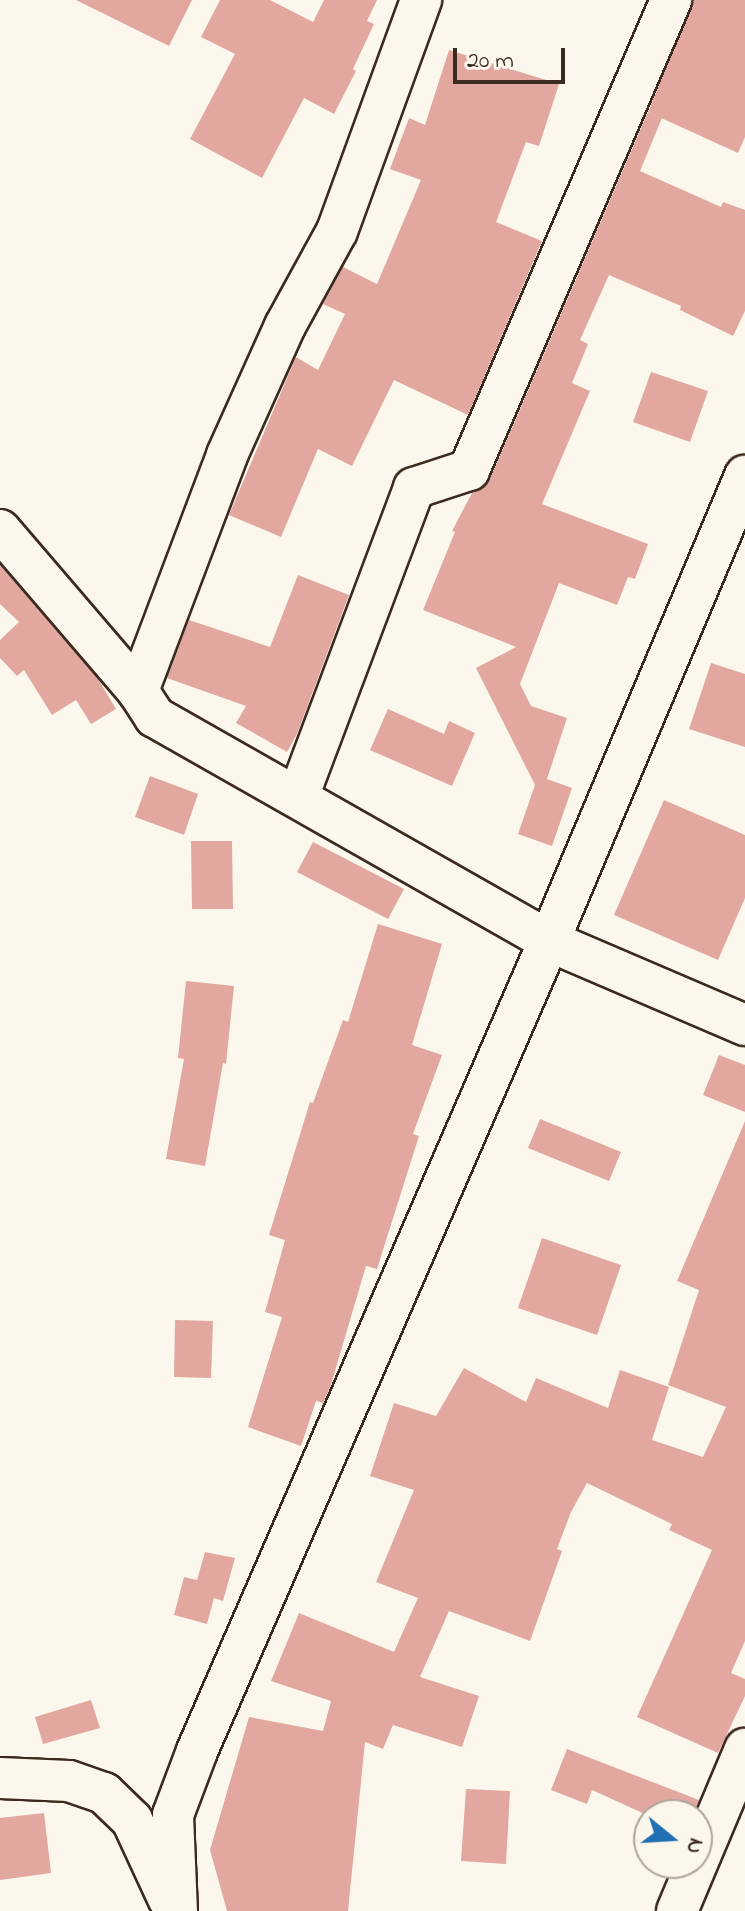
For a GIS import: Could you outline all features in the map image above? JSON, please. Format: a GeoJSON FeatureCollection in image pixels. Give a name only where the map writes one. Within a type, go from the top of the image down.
{"type":"FeatureCollection","features":[{"type":"Feature","properties":{"kind":"street"},"geometry":{"type":"LineString","coordinates":[[138,691],[227,455],[285,326],[337,231],[421,0]]}},
{"type":"Feature","properties":{"kind":"street"},"geometry":{"type":"LineString","coordinates":[[298,797],[414,488],[469,470],[671,0]]}},
{"type":"Feature","properties":{"kind":"street"},"geometry":{"type":"LineString","coordinates":[[176,1911],[173,1815],[197,1751],[549,941],[745,476]]}},
{"type":"Feature","properties":{"kind":"street"},"geometry":{"type":"LineString","coordinates":[[0,530],[138,691],[155,717],[549,941],[745,1025]]}},
{"type":"Feature","properties":{"kind":"street"},"geometry":{"type":"LineString","coordinates":[[677,1911],[745,1749]]}},
{"type":"Feature","properties":{"kind":"street"},"geometry":{"type":"LineString","coordinates":[[0,1778],[69,1781],[104,1793],[132,1820],[176,1911]]}},
{"type":"Feature","properties":{"kind":"building"},"geometry":{"type":"Polygon","coordinates":[[[76,0],[192,0],[169,46],[76,0]]]}},
{"type":"Feature","properties":{"kind":"building"},"geometry":{"type":"Polygon","coordinates":[[[220,0],[270,0],[313,22],[324,0],[377,0],[367,21],[374,24],[353,69],[356,71],[334,114],[304,98],[262,178],[190,139],[235,54],[201,37],[220,0]]]}},
{"type":"Feature","properties":{"kind":"building"},"geometry":{"type":"Polygon","coordinates":[[[694,0],[745,0],[745,137],[738,153],[648,112],[694,0]]]}},
{"type":"Feature","properties":{"kind":"building"},"geometry":{"type":"Polygon","coordinates":[[[449,50],[559,84],[539,146],[526,142],[496,222],[542,241],[468,415],[394,380],[352,466],[318,449],[281,537],[229,515],[296,357],[318,370],[345,314],[323,304],[343,267],[377,284],[421,180],[390,169],[409,118],[425,125],[449,50]]]}},
{"type":"Feature","properties":{"kind":"building"},"geometry":{"type":"Polygon","coordinates":[[[648,112],[662,118],[640,171],[721,207],[723,202],[745,210],[745,311],[733,336],[680,310],[681,306],[609,275],[580,340],[588,344],[572,383],[590,391],[542,504],[648,544],[635,579],[628,577],[617,605],[559,583],[520,684],[531,706],[567,718],[547,779],[572,788],[552,846],[518,834],[535,785],[476,668],[516,647],[423,610],[455,532],[452,531],[472,493],[484,487],[490,479],[648,112]]]}},
{"type":"Feature","properties":{"kind":"building"},"geometry":{"type":"Polygon","coordinates":[[[651,372],[708,391],[690,442],[633,422],[651,372]]]}},
{"type":"Feature","properties":{"kind":"building"},"geometry":{"type":"Polygon","coordinates":[[[0,565],[98,679],[116,709],[91,724],[76,700],[52,715],[24,670],[17,676],[0,658],[0,640],[19,622],[0,604],[0,565]]]}},
{"type":"Feature","properties":{"kind":"building"},"geometry":{"type":"Polygon","coordinates":[[[298,575],[349,595],[297,734],[287,752],[236,723],[246,706],[167,678],[189,620],[270,647],[298,575]]]}},
{"type":"Feature","properties":{"kind":"building"},"geometry":{"type":"Polygon","coordinates":[[[711,663],[745,674],[745,747],[689,729],[711,663]]]}},
{"type":"Feature","properties":{"kind":"building"},"geometry":{"type":"Polygon","coordinates":[[[388,709],[444,734],[449,721],[475,733],[452,786],[370,750],[388,709]]]}},
{"type":"Feature","properties":{"kind":"building"},"geometry":{"type":"Polygon","coordinates":[[[150,776],[198,794],[184,835],[135,817],[150,776]]]}},
{"type":"Feature","properties":{"kind":"building"},"geometry":{"type":"Polygon","coordinates":[[[664,800],[745,835],[745,898],[718,960],[614,915],[664,800]]]}},
{"type":"Feature","properties":{"kind":"building"},"geometry":{"type":"Polygon","coordinates":[[[191,841],[232,841],[233,909],[192,909],[191,841]]]}},
{"type":"Feature","properties":{"kind":"building"},"geometry":{"type":"Polygon","coordinates":[[[313,842],[404,889],[388,919],[297,872],[313,842]]]}},
{"type":"Feature","properties":{"kind":"building"},"geometry":{"type":"Polygon","coordinates":[[[378,924],[442,944],[412,1045],[442,1055],[413,1134],[419,1136],[377,1269],[366,1266],[330,1388],[323,1403],[316,1401],[301,1446],[248,1427],[282,1317],[265,1312],[285,1240],[269,1235],[310,1102],[313,1103],[343,1020],[348,1022],[378,924]]]}},
{"type":"Feature","properties":{"kind":"building"},"geometry":{"type":"Polygon","coordinates":[[[186,981],[234,986],[226,1064],[223,1063],[205,1166],[166,1159],[184,1059],[178,1058],[186,981]]]}},
{"type":"Feature","properties":{"kind":"building"},"geometry":{"type":"Polygon","coordinates":[[[719,1055],[745,1065],[745,1112],[703,1095],[719,1055]]]}},
{"type":"Feature","properties":{"kind":"building"},"geometry":{"type":"Polygon","coordinates":[[[540,1119],[621,1152],[609,1181],[528,1148],[540,1119]]]}},
{"type":"Feature","properties":{"kind":"building"},"geometry":{"type":"Polygon","coordinates":[[[745,1121],[745,1641],[731,1673],[745,1679],[745,1696],[718,1753],[637,1717],[712,1550],[669,1530],[672,1524],[587,1483],[571,1512],[557,1549],[562,1551],[530,1641],[449,1611],[420,1677],[479,1696],[462,1747],[393,1725],[383,1749],[365,1742],[348,1911],[227,1911],[210,1850],[249,1717],[323,1731],[331,1701],[271,1681],[299,1613],[394,1652],[418,1598],[376,1582],[414,1490],[370,1476],[394,1403],[436,1416],[464,1368],[526,1402],[536,1378],[608,1408],[620,1370],[669,1387],[652,1440],[703,1457],[726,1407],[668,1385],[699,1290],[677,1281],[745,1121]]]}},
{"type":"Feature","properties":{"kind":"building"},"geometry":{"type":"Polygon","coordinates":[[[542,1238],[621,1265],[597,1335],[518,1308],[542,1238]]]}},
{"type":"Feature","properties":{"kind":"building"},"geometry":{"type":"Polygon","coordinates":[[[175,1320],[213,1321],[211,1378],[174,1377],[175,1320]]]}},
{"type":"Feature","properties":{"kind":"building"},"geometry":{"type":"Polygon","coordinates":[[[205,1552],[235,1558],[223,1601],[214,1598],[207,1624],[174,1615],[184,1577],[197,1580],[205,1552]]]}},
{"type":"Feature","properties":{"kind":"building"},"geometry":{"type":"Polygon","coordinates":[[[91,1700],[100,1728],[43,1744],[35,1717],[91,1700]]]}},
{"type":"Feature","properties":{"kind":"building"},"geometry":{"type":"Polygon","coordinates":[[[567,1749],[696,1799],[633,1799],[633,1809],[592,1790],[587,1804],[551,1790],[567,1749]]]}},
{"type":"Feature","properties":{"kind":"building"},"geometry":{"type":"Polygon","coordinates":[[[466,1789],[510,1791],[506,1864],[461,1861],[466,1789]]]}},
{"type":"Feature","properties":{"kind":"building"},"geometry":{"type":"Polygon","coordinates":[[[44,1813],[51,1873],[0,1880],[0,1818],[44,1813]]]}}]}
